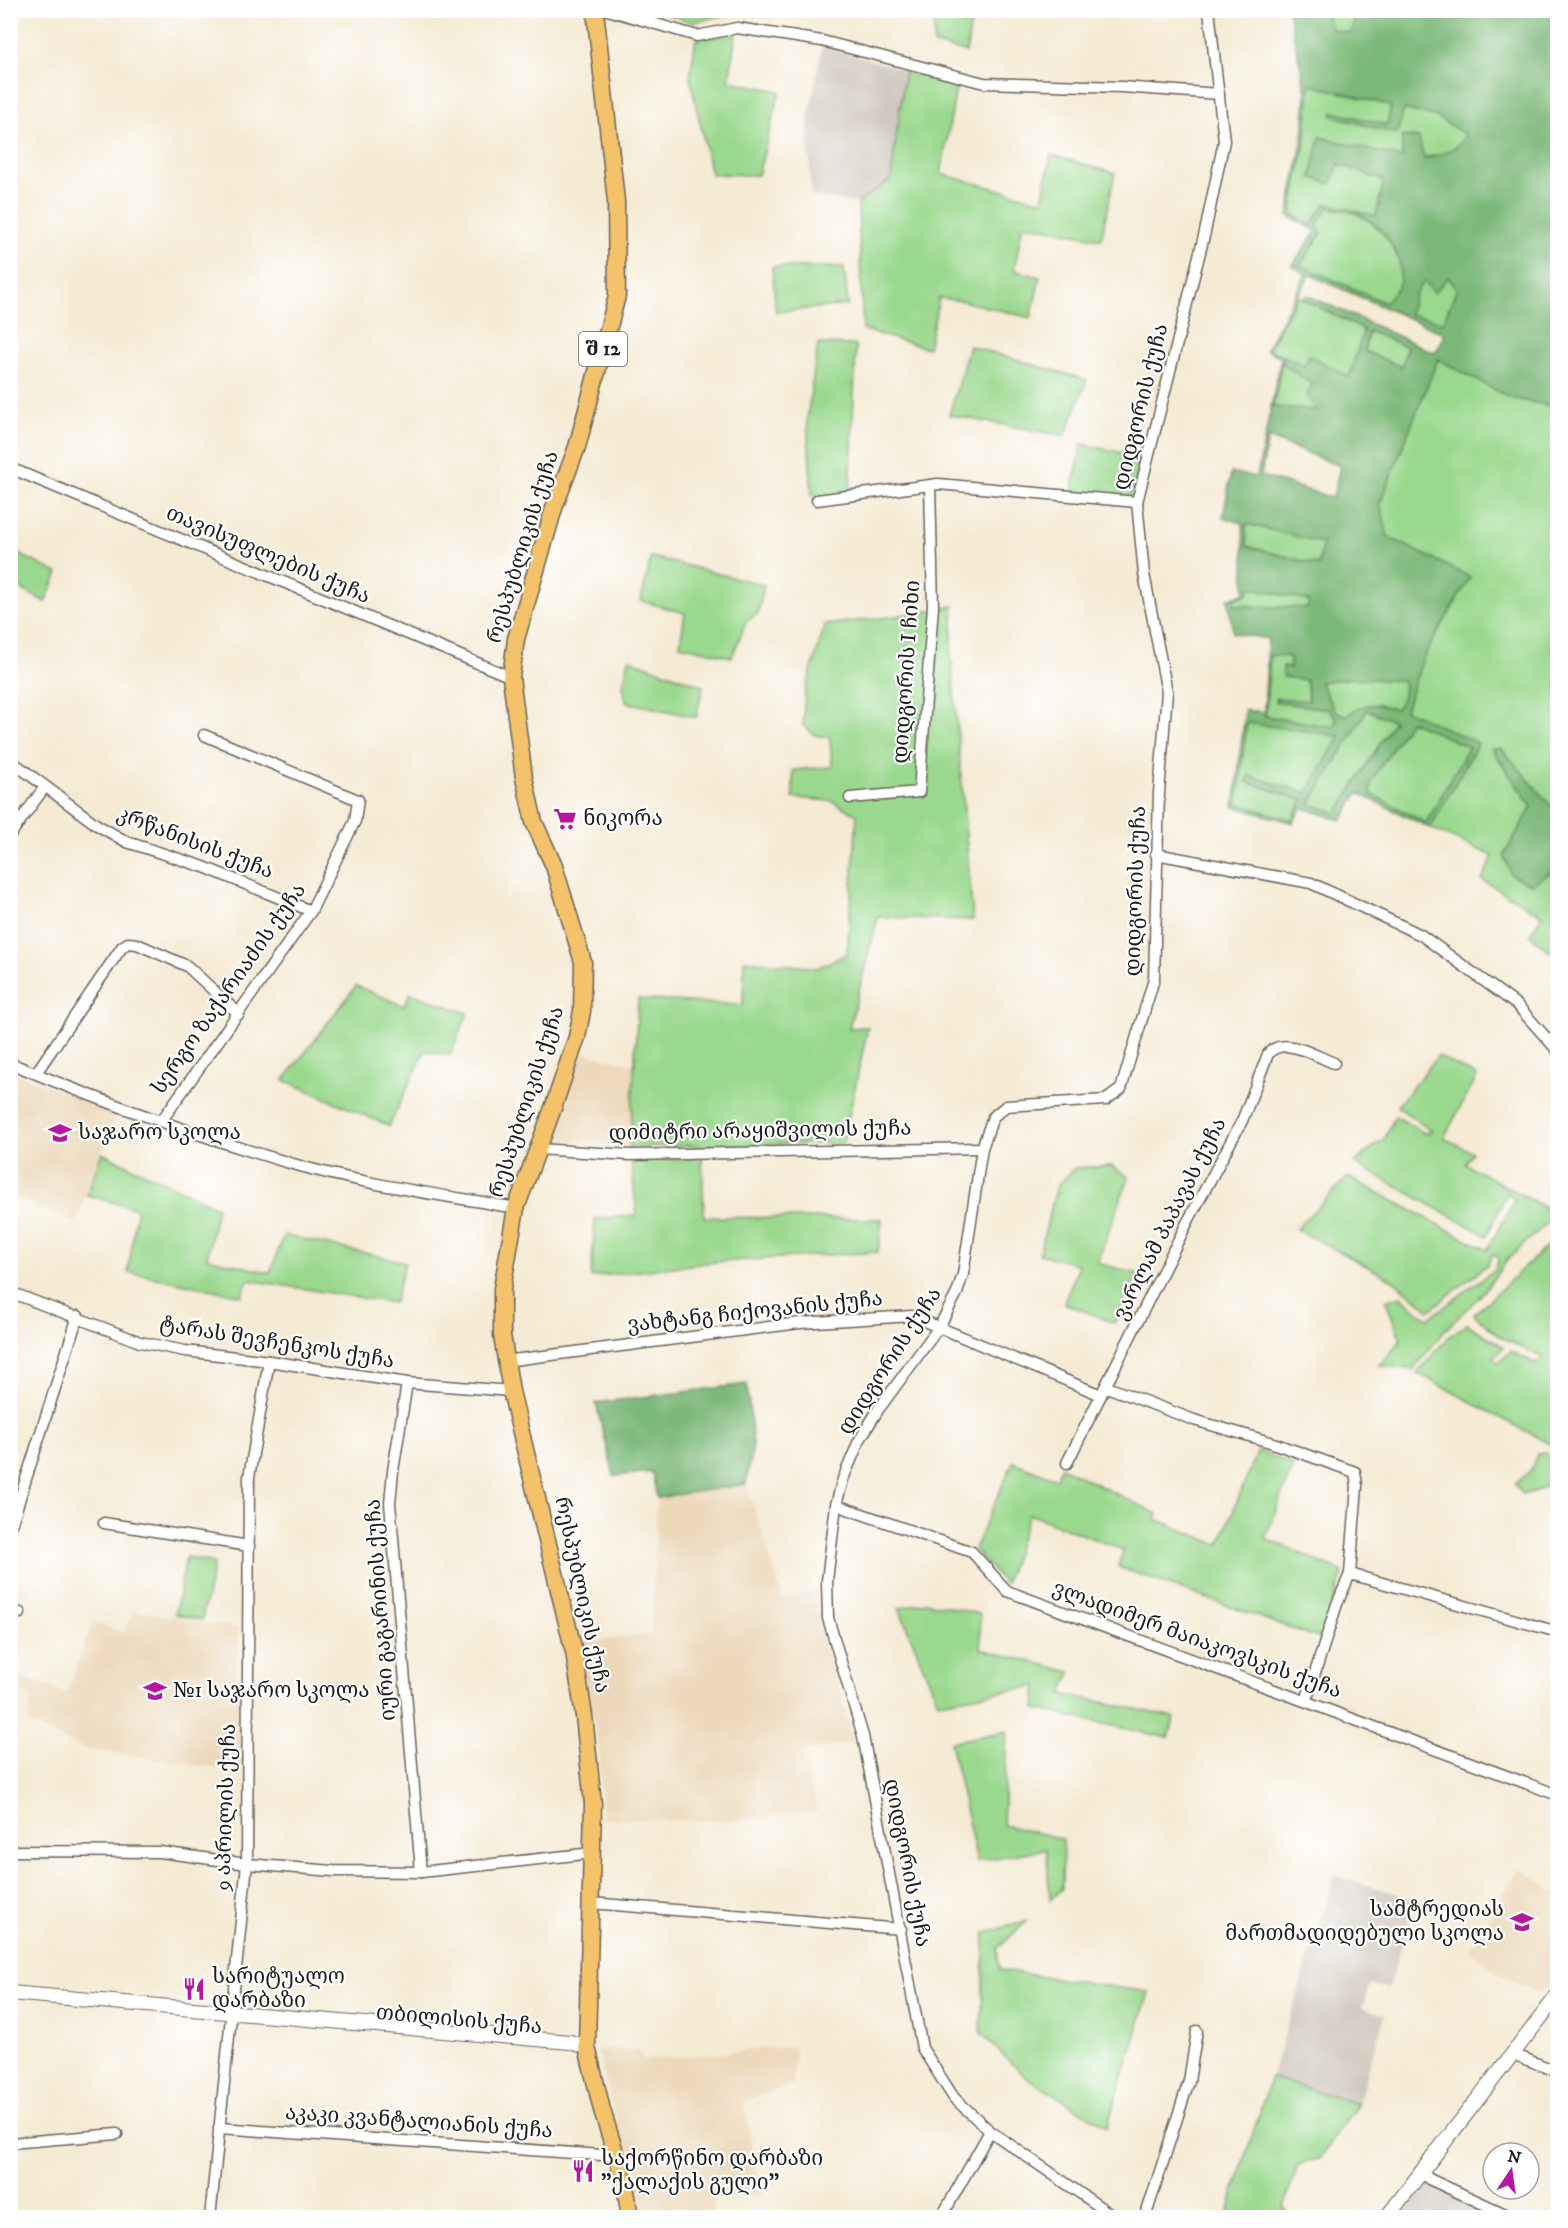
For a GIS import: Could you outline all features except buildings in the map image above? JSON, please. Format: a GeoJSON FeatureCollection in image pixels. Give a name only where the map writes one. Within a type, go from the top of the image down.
{"type":"FeatureCollection","features":[{"type":"Feature","properties":{"kind":"main road","name":"რესპუბლიკის ქუჩა"},"geometry":{"type":"LineString","coordinates":[[595,10],[616,201],[617,296],[577,447],[554,508],[521,620],[511,677],[524,778],[534,822],[554,866],[583,962],[582,1011],[577,1037],[516,1208],[502,1289],[505,1360],[574,1652],[592,1793],[593,1852],[583,2047],[625,2184],[630,2217]]}},
{"type":"Feature","properties":{"kind":"street"},"geometry":{"type":"LineString","coordinates":[[608,10],[697,36],[737,28],[822,41],[984,82],[1122,87],[1219,94]]}},
{"type":"Feature","properties":{"kind":"street","name":"დიდგორის ქუჩა"},"geometry":{"type":"LineString","coordinates":[[1116,2217],[990,2131],[954,2098],[922,2048],[863,1736],[828,1618],[827,1581],[836,1505],[843,1479],[859,1441],[878,1410],[939,1327],[957,1293],[963,1274],[982,1148],[993,1117],[1006,1106],[1106,1100],[1121,1089],[1154,979],[1156,854],[1167,692],[1144,574],[1137,502],[1205,232],[1224,141],[1209,10]]}},
{"type":"Feature","properties":{"kind":"street","name":"თავისუფლების ქუჩა"},"geometry":{"type":"LineString","coordinates":[[10,468],[511,677]]}},
{"type":"Feature","properties":{"kind":"street"},"geometry":{"type":"LineString","coordinates":[[817,500],[930,485],[1137,502]]}},
{"type":"Feature","properties":{"kind":"street","name":"დიდგორის I ჩიხი"},"geometry":{"type":"LineString","coordinates":[[850,798],[919,792],[933,606],[930,485]]}},
{"type":"Feature","properties":{"kind":"street","name":"სერგო ზაქარიაძის ქუჩა"},"geometry":{"type":"LineString","coordinates":[[162,1120],[312,911],[356,821],[357,800],[204,735]]}},
{"type":"Feature","properties":{"kind":"street","name":"კრწანისის ქუჩა"},"geometry":{"type":"LineString","coordinates":[[10,760],[97,825],[127,842],[204,867],[312,911]]}},
{"type":"Feature","properties":{"kind":"street"},"geometry":{"type":"LineString","coordinates":[[10,835],[45,788]]}},
{"type":"Feature","properties":{"kind":"street"},"geometry":{"type":"LineString","coordinates":[[1156,854],[1311,883],[1421,935],[1516,1005],[1557,1051]]}},
{"type":"Feature","properties":{"kind":"street"},"geometry":{"type":"LineString","coordinates":[[36,1073],[122,947],[128,943],[137,944],[187,966],[239,1014]]}},
{"type":"Feature","properties":{"kind":"street","name":"ვარლამ პაპავას ქუჩა"},"geometry":{"type":"LineString","coordinates":[[1067,1463],[1187,1223],[1242,1121],[1268,1054],[1273,1048],[1283,1045],[1334,1063]]}},
{"type":"Feature","properties":{"kind":"street"},"geometry":{"type":"LineString","coordinates":[[10,1062],[162,1120],[294,1164],[384,1185],[516,1208]]}},
{"type":"Feature","properties":{"kind":"street","name":"დიმიტრი არაყიშვილის ქუჩა"},"geometry":{"type":"LineString","coordinates":[[538,1149],[630,1155],[982,1148]]}},
{"type":"Feature","properties":{"kind":"street","name":"ტარას შევჩენკოს ქუჩა"},"geometry":{"type":"LineString","coordinates":[[10,1292],[78,1316],[140,1342],[185,1351],[269,1361],[407,1383],[511,1390]]}},
{"type":"Feature","properties":{"kind":"street"},"geometry":{"type":"LineString","coordinates":[[10,1529],[78,1316]]}},
{"type":"Feature","properties":{"kind":"street","name":"ვახტანგ ჩიქოვანის ქუჩა"},"geometry":{"type":"LineString","coordinates":[[505,1360],[800,1323],[912,1316],[1104,1391],[1270,1442],[1355,1472],[1358,1486],[1350,1574]]}},
{"type":"Feature","properties":{"kind":"street","name":"9 აპრილის ქუჩა"},"geometry":{"type":"LineString","coordinates":[[210,2217],[247,1864],[249,1477],[269,1361]]}},
{"type":"Feature","properties":{"kind":"street","name":"იური გაგარინის ქუჩა"},"geometry":{"type":"LineString","coordinates":[[407,1383],[390,1503],[421,1872]]}},
{"type":"Feature","properties":{"kind":"street","name":"ვლადიმერ მაიაკოვსკის ქუჩა"},"geometry":{"type":"LineString","coordinates":[[836,1505],[972,1552],[1007,1591],[1557,1795]]}},
{"type":"Feature","properties":{"kind":"street"},"geometry":{"type":"LineString","coordinates":[[104,1523],[249,1546]]}},
{"type":"Feature","properties":{"kind":"street"},"geometry":{"type":"LineString","coordinates":[[1306,1701],[1337,1604],[1350,1574],[1557,1632]]}},
{"type":"Feature","properties":{"kind":"street"},"geometry":{"type":"LineString","coordinates":[[10,1851],[160,1852],[247,1864],[333,1871],[421,1872],[593,1852]]}},
{"type":"Feature","properties":{"kind":"street"},"geometry":{"type":"LineString","coordinates":[[591,1904],[901,1929]]}},
{"type":"Feature","properties":{"kind":"street","name":"თბილისის ქუჩა"},"geometry":{"type":"LineString","coordinates":[[10,1993],[572,2052],[583,2047]]}},
{"type":"Feature","properties":{"kind":"street"},"geometry":{"type":"LineString","coordinates":[[1386,2217],[1557,1995]]}},
{"type":"Feature","properties":{"kind":"street","name":"თბილისის ქუჩა"},"geometry":{"type":"LineString","coordinates":[[10,2002],[231,2016]]}},
{"type":"Feature","properties":{"kind":"street"},"geometry":{"type":"LineString","coordinates":[[1145,2217],[1189,2081],[1197,2031]]}},
{"type":"Feature","properties":{"kind":"street"},"geometry":{"type":"LineString","coordinates":[[1513,2054],[1557,2072]]}},
{"type":"Feature","properties":{"kind":"street","name":"აკაკი კვანტალიანის ქუჩა"},"geometry":{"type":"LineString","coordinates":[[219,2128],[616,2156]]}},
{"type":"Feature","properties":{"kind":"street"},"geometry":{"type":"LineString","coordinates":[[941,2217],[990,2131]]}},
{"type":"Feature","properties":{"kind":"street"},"geometry":{"type":"LineString","coordinates":[[10,2143],[117,2134]]}},
{"type":"Feature","properties":{"kind":"street"},"geometry":{"type":"LineString","coordinates":[[1420,2171],[1429,2179],[1514,2217]]}},
{"type":"Feature","properties":{"kind":"shaded area"},"geometry":{"type":"Polygon","coordinates":[[[822,46],[905,70],[891,179],[858,203],[811,196],[808,123],[822,46]]]}},
{"type":"Feature","properties":{"kind":"shaded area"},"geometry":{"type":"Polygon","coordinates":[[[580,1052],[635,1065],[630,1147],[556,1141],[554,1131],[580,1052]]]}},
{"type":"Feature","properties":{"kind":"shaded area","name":"საჯარო სკოლა"},"geometry":{"type":"Polygon","coordinates":[[[10,1071],[117,1112],[76,1222],[11,1196],[10,1071]]]}},
{"type":"Feature","properties":{"kind":"shaded area"},"geometry":{"type":"Polygon","coordinates":[[[746,1484],[783,1598],[820,1589],[820,1612],[853,1741],[806,1752],[817,1812],[732,1821],[602,1819],[599,1748],[577,1643],[651,1634],[657,1498],[746,1484]]]}},
{"type":"Feature","properties":{"kind":"shaded area","name":"№1 საჯარო სკოლა"},"geometry":{"type":"Polygon","coordinates":[[[133,1610],[239,1629],[243,1772],[85,1749],[28,1723],[31,1696],[11,1688],[11,1674],[67,1693],[93,1622],[124,1633],[133,1610]]]}},
{"type":"Feature","properties":{"kind":"shaded area","name":"სამტრედიას მართმადიდებული სკოლა"},"geometry":{"type":"Polygon","coordinates":[[[1519,1868],[1557,1894],[1557,1975],[1541,1994],[1498,1974],[1470,1950],[1519,1868]]]}},
{"type":"Feature","properties":{"kind":"shaded area"},"geometry":{"type":"Polygon","coordinates":[[[1335,1875],[1416,1900],[1388,1989],[1370,1984],[1362,2008],[1385,2015],[1358,2104],[1271,2077],[1335,1875]]]}},
{"type":"Feature","properties":{"kind":"shaded area"},"geometry":{"type":"Polygon","coordinates":[[[795,2046],[793,2084],[743,2101],[763,2196],[716,2195],[711,2217],[640,2217],[634,2184],[597,2050],[641,2050],[642,2060],[795,2046]]]}},
{"type":"Feature","properties":{"kind":"shaded area"},"geometry":{"type":"Polygon","coordinates":[[[1423,2180],[1499,2217],[1396,2218],[1423,2180]]]}},
{"type":"Feature","properties":{"kind":"green space"},"geometry":{"type":"Polygon","coordinates":[[[662,10],[777,11],[776,16],[731,14],[693,22],[661,13],[662,10]]]}},
{"type":"Feature","properties":{"kind":"green space"},"geometry":{"type":"Polygon","coordinates":[[[934,11],[973,11],[966,52],[934,45],[934,11]]]}},
{"type":"Feature","properties":{"kind":"green space"},"geometry":{"type":"Polygon","coordinates":[[[1288,11],[1331,11],[1327,17],[1331,29],[1350,33],[1358,11],[1557,11],[1557,407],[1510,398],[1438,359],[1380,503],[1388,537],[1470,577],[1424,656],[1405,710],[1478,743],[1430,828],[1358,793],[1342,820],[1302,808],[1293,823],[1234,807],[1245,710],[1264,712],[1268,639],[1233,633],[1228,598],[1245,594],[1243,523],[1223,518],[1231,473],[1257,477],[1281,357],[1266,350],[1306,274],[1292,266],[1316,231],[1288,216],[1303,136],[1306,92],[1288,11]],[[1310,84],[1306,137],[1292,206],[1294,216],[1312,225],[1325,203],[1376,216],[1384,181],[1339,164],[1331,184],[1311,177],[1320,137],[1402,158],[1402,136],[1419,138],[1424,159],[1454,148],[1463,140],[1465,134],[1435,116],[1404,109],[1397,134],[1332,116],[1333,112],[1387,125],[1391,106],[1310,84]],[[1328,207],[1317,226],[1322,233],[1300,265],[1385,303],[1398,286],[1401,274],[1396,253],[1384,235],[1360,215],[1328,207]],[[1310,275],[1268,349],[1283,356],[1273,407],[1316,410],[1307,396],[1312,384],[1283,364],[1284,356],[1304,366],[1309,355],[1349,377],[1364,330],[1303,299],[1307,295],[1435,353],[1445,334],[1310,275]],[[1448,277],[1434,293],[1424,281],[1415,294],[1409,314],[1443,322],[1457,289],[1448,277]],[[1368,331],[1364,351],[1402,367],[1407,347],[1368,331]],[[1268,438],[1261,476],[1333,498],[1340,466],[1268,438]],[[1246,524],[1247,546],[1318,565],[1323,543],[1246,524]],[[1249,587],[1249,593],[1234,599],[1235,605],[1308,608],[1309,601],[1249,587]],[[1270,655],[1265,716],[1332,727],[1337,720],[1328,709],[1276,702],[1276,698],[1309,701],[1306,680],[1283,677],[1283,666],[1290,668],[1290,657],[1270,655]],[[1353,678],[1320,682],[1335,711],[1346,716],[1369,705],[1396,709],[1403,696],[1403,681],[1353,678]],[[1367,710],[1310,804],[1337,813],[1394,721],[1367,710]],[[1410,721],[1371,781],[1371,794],[1426,823],[1469,747],[1410,721]],[[1247,723],[1237,804],[1292,820],[1303,800],[1247,782],[1249,776],[1307,793],[1340,736],[1247,723]]]}},
{"type":"Feature","properties":{"kind":"green space"},"geometry":{"type":"Polygon","coordinates":[[[1331,11],[1358,11],[1350,33],[1331,30],[1327,17],[1331,11]]]}},
{"type":"Feature","properties":{"kind":"green space"},"geometry":{"type":"Polygon","coordinates":[[[736,34],[729,81],[780,91],[758,175],[711,174],[690,77],[696,39],[736,34]]]}},
{"type":"Feature","properties":{"kind":"green space"},"geometry":{"type":"Polygon","coordinates":[[[905,70],[957,82],[941,174],[1042,201],[1051,155],[1115,173],[1101,239],[1023,224],[1014,270],[1040,277],[1031,318],[963,301],[939,298],[928,348],[863,330],[858,203],[891,179],[905,70]]]}},
{"type":"Feature","properties":{"kind":"green space"},"geometry":{"type":"Polygon","coordinates":[[[1309,83],[1391,106],[1387,125],[1333,112],[1333,116],[1397,134],[1403,109],[1435,116],[1465,134],[1454,149],[1446,153],[1427,157],[1339,164],[1384,181],[1376,217],[1326,203],[1312,225],[1294,216],[1292,206],[1306,137],[1309,83]]]}},
{"type":"Feature","properties":{"kind":"green space"},"geometry":{"type":"Polygon","coordinates":[[[1327,207],[1348,211],[1368,220],[1391,244],[1396,253],[1401,274],[1398,287],[1385,303],[1300,265],[1322,233],[1317,226],[1327,207]]]}},
{"type":"Feature","properties":{"kind":"green space"},"geometry":{"type":"Polygon","coordinates":[[[772,267],[844,267],[848,305],[776,312],[772,267]]]}},
{"type":"Feature","properties":{"kind":"green space"},"geometry":{"type":"Polygon","coordinates":[[[1448,277],[1457,289],[1443,323],[1409,314],[1415,294],[1424,280],[1448,277]]]}},
{"type":"Feature","properties":{"kind":"green space"},"geometry":{"type":"Polygon","coordinates":[[[1298,296],[1364,330],[1349,377],[1309,356],[1304,366],[1284,356],[1283,364],[1312,384],[1317,410],[1273,407],[1283,356],[1268,349],[1298,296]]]}},
{"type":"Feature","properties":{"kind":"green space"},"geometry":{"type":"Polygon","coordinates":[[[1369,330],[1407,347],[1402,368],[1364,351],[1369,330]]]}},
{"type":"Feature","properties":{"kind":"green space"},"geometry":{"type":"Polygon","coordinates":[[[818,344],[856,345],[850,491],[812,496],[807,419],[818,344]]]}},
{"type":"Feature","properties":{"kind":"green space"},"geometry":{"type":"Polygon","coordinates":[[[969,346],[1087,380],[1065,436],[949,415],[969,346]]]}},
{"type":"Feature","properties":{"kind":"green space"},"geometry":{"type":"Polygon","coordinates":[[[1438,359],[1510,398],[1557,407],[1557,808],[1552,808],[1502,749],[1492,750],[1532,807],[1504,855],[1546,876],[1557,866],[1557,957],[1530,935],[1542,915],[1482,880],[1493,856],[1430,828],[1478,743],[1404,710],[1424,656],[1470,577],[1388,537],[1380,503],[1438,359]]]}},
{"type":"Feature","properties":{"kind":"green space"},"geometry":{"type":"Polygon","coordinates":[[[1082,444],[1142,457],[1130,499],[1072,491],[1082,444]]]}},
{"type":"Feature","properties":{"kind":"green space"},"geometry":{"type":"Polygon","coordinates":[[[1246,523],[1323,543],[1318,566],[1246,546],[1246,523]]]}},
{"type":"Feature","properties":{"kind":"green space"},"geometry":{"type":"Polygon","coordinates":[[[10,550],[58,573],[45,602],[11,583],[10,550]]]}},
{"type":"Feature","properties":{"kind":"green space"},"geometry":{"type":"Polygon","coordinates":[[[651,557],[764,585],[758,613],[746,622],[732,657],[680,645],[685,613],[641,601],[651,557]]]}},
{"type":"Feature","properties":{"kind":"green space"},"geometry":{"type":"Polygon","coordinates":[[[1249,587],[1309,601],[1308,609],[1235,605],[1233,599],[1249,593],[1249,587]]]}},
{"type":"Feature","properties":{"kind":"green space"},"geometry":{"type":"Polygon","coordinates":[[[954,606],[951,654],[973,920],[878,917],[849,1028],[868,1027],[843,1143],[630,1147],[638,999],[743,1005],[744,960],[817,968],[847,954],[857,815],[832,801],[793,798],[793,770],[832,767],[830,738],[815,735],[803,726],[805,692],[825,625],[920,613],[954,606]]]}},
{"type":"Feature","properties":{"kind":"green space"},"geometry":{"type":"Polygon","coordinates":[[[1270,654],[1290,656],[1290,668],[1306,680],[1309,701],[1276,698],[1276,702],[1328,709],[1337,720],[1332,727],[1265,716],[1270,654]]]}},
{"type":"Feature","properties":{"kind":"green space"},"geometry":{"type":"Polygon","coordinates":[[[629,659],[703,686],[696,717],[626,702],[623,685],[629,659]]]}},
{"type":"Feature","properties":{"kind":"green space"},"geometry":{"type":"Polygon","coordinates":[[[1353,678],[1392,678],[1404,681],[1404,692],[1396,709],[1377,704],[1345,716],[1335,711],[1320,682],[1353,678]]]}},
{"type":"Feature","properties":{"kind":"green space"},"geometry":{"type":"Polygon","coordinates":[[[1367,710],[1394,721],[1337,813],[1309,804],[1367,710]]]}},
{"type":"Feature","properties":{"kind":"green space"},"geometry":{"type":"Polygon","coordinates":[[[1410,721],[1469,747],[1426,823],[1371,794],[1371,781],[1410,721]]]}},
{"type":"Feature","properties":{"kind":"green space"},"geometry":{"type":"Polygon","coordinates":[[[1247,722],[1340,736],[1307,793],[1249,776],[1247,782],[1303,800],[1292,820],[1237,804],[1247,722]]]}},
{"type":"Feature","properties":{"kind":"green space"},"geometry":{"type":"Polygon","coordinates":[[[1492,749],[1502,749],[1552,807],[1557,808],[1557,866],[1532,885],[1511,875],[1504,855],[1532,807],[1492,749]]]}},
{"type":"Feature","properties":{"kind":"green space"},"geometry":{"type":"Polygon","coordinates":[[[356,986],[404,1006],[410,993],[468,1013],[450,1055],[425,1051],[389,1126],[284,1080],[356,986]]]}},
{"type":"Feature","properties":{"kind":"green space"},"geometry":{"type":"Polygon","coordinates":[[[1438,1056],[1477,1076],[1444,1138],[1472,1152],[1465,1164],[1557,1214],[1508,1259],[1482,1294],[1443,1332],[1413,1370],[1380,1365],[1401,1340],[1386,1301],[1401,1296],[1419,1313],[1429,1318],[1494,1270],[1499,1258],[1493,1254],[1487,1265],[1430,1310],[1393,1280],[1296,1229],[1348,1177],[1487,1250],[1515,1200],[1507,1193],[1487,1236],[1354,1163],[1385,1138],[1395,1116],[1426,1134],[1431,1131],[1397,1106],[1438,1056]]]}},
{"type":"Feature","properties":{"kind":"green space"},"geometry":{"type":"Polygon","coordinates":[[[102,1153],[217,1207],[207,1258],[270,1273],[284,1235],[405,1262],[394,1303],[248,1280],[242,1296],[128,1272],[137,1209],[87,1195],[102,1153]]]}},
{"type":"Feature","properties":{"kind":"green space"},"geometry":{"type":"Polygon","coordinates":[[[702,1158],[704,1217],[882,1219],[878,1252],[714,1262],[591,1277],[595,1219],[637,1215],[631,1160],[702,1158]]]}},
{"type":"Feature","properties":{"kind":"green space"},"geometry":{"type":"Polygon","coordinates":[[[1111,1166],[1129,1177],[1097,1263],[1138,1274],[1114,1323],[1064,1303],[1079,1265],[1039,1254],[1057,1186],[1075,1168],[1111,1166]]]}},
{"type":"Feature","properties":{"kind":"green space"},"geometry":{"type":"Polygon","coordinates":[[[1557,1237],[1557,1448],[1417,1373],[1447,1338],[1467,1324],[1504,1347],[1493,1358],[1499,1363],[1511,1351],[1536,1364],[1543,1358],[1499,1336],[1474,1314],[1557,1237]]]}},
{"type":"Feature","properties":{"kind":"green space"},"geometry":{"type":"Polygon","coordinates":[[[747,1384],[753,1445],[746,1484],[657,1498],[652,1472],[614,1476],[596,1403],[747,1384]]]}},
{"type":"Feature","properties":{"kind":"green space"},"geometry":{"type":"Polygon","coordinates":[[[1258,1451],[1294,1465],[1265,1538],[1343,1572],[1321,1639],[1118,1567],[1123,1550],[1029,1514],[1005,1584],[974,1549],[1013,1462],[1056,1479],[1061,1467],[1158,1514],[1156,1519],[1219,1545],[1258,1451]]]}},
{"type":"Feature","properties":{"kind":"green space"},"geometry":{"type":"Polygon","coordinates":[[[1547,1453],[1551,1470],[1548,1482],[1538,1490],[1522,1494],[1515,1484],[1531,1470],[1537,1454],[1547,1453]]]}},
{"type":"Feature","properties":{"kind":"green space"},"geometry":{"type":"Polygon","coordinates":[[[186,1557],[214,1563],[202,1620],[175,1614],[186,1557]]]}},
{"type":"Feature","properties":{"kind":"green space"},"geometry":{"type":"Polygon","coordinates":[[[926,1602],[980,1614],[981,1649],[1071,1672],[1062,1694],[1174,1717],[1169,1738],[1035,1709],[1037,1686],[938,1702],[899,1608],[926,1602]]]}},
{"type":"Feature","properties":{"kind":"green space"},"geometry":{"type":"Polygon","coordinates":[[[1007,1731],[1003,1825],[1063,1839],[1062,1888],[1050,1900],[1046,1849],[977,1861],[950,1742],[1007,1731]]]}},
{"type":"Feature","properties":{"kind":"green space"},"geometry":{"type":"Polygon","coordinates":[[[1028,1920],[997,1949],[1000,1970],[1149,1992],[1107,2127],[1024,2076],[981,2033],[985,1933],[1028,1920]]]}},
{"type":"Feature","properties":{"kind":"green space"},"geometry":{"type":"Polygon","coordinates":[[[1271,2077],[1358,2104],[1320,2158],[1298,2165],[1284,2207],[1290,2217],[1226,2217],[1271,2077]]]}},
{"type":"Feature","properties":{"kind":"place","name":"ნიკორა"},"geometry":{"type":"Point","coordinates":[565,819]}},
{"type":"Feature","properties":{"kind":"place","name":"საჯარო სკოლა"},"geometry":{"type":"Point","coordinates":[60,1133]}},
{"type":"Feature","properties":{"kind":"place","name":"№1 საჯარო სკოლა"},"geometry":{"type":"Point","coordinates":[155,1691]}},
{"type":"Feature","properties":{"kind":"place","name":"სამტრედიას მართმადიდებული სკოლა"},"geometry":{"type":"Point","coordinates":[1522,1922]}},
{"type":"Feature","properties":{"kind":"place","name":"სარიტუალო დარბაზი"},"geometry":{"type":"Point","coordinates":[194,1989]}},
{"type":"Feature","properties":{"kind":"place","name":"საქორწინო დარბაზი \"ქალაქის გული\""},"geometry":{"type":"Point","coordinates":[583,2171]}}]}
